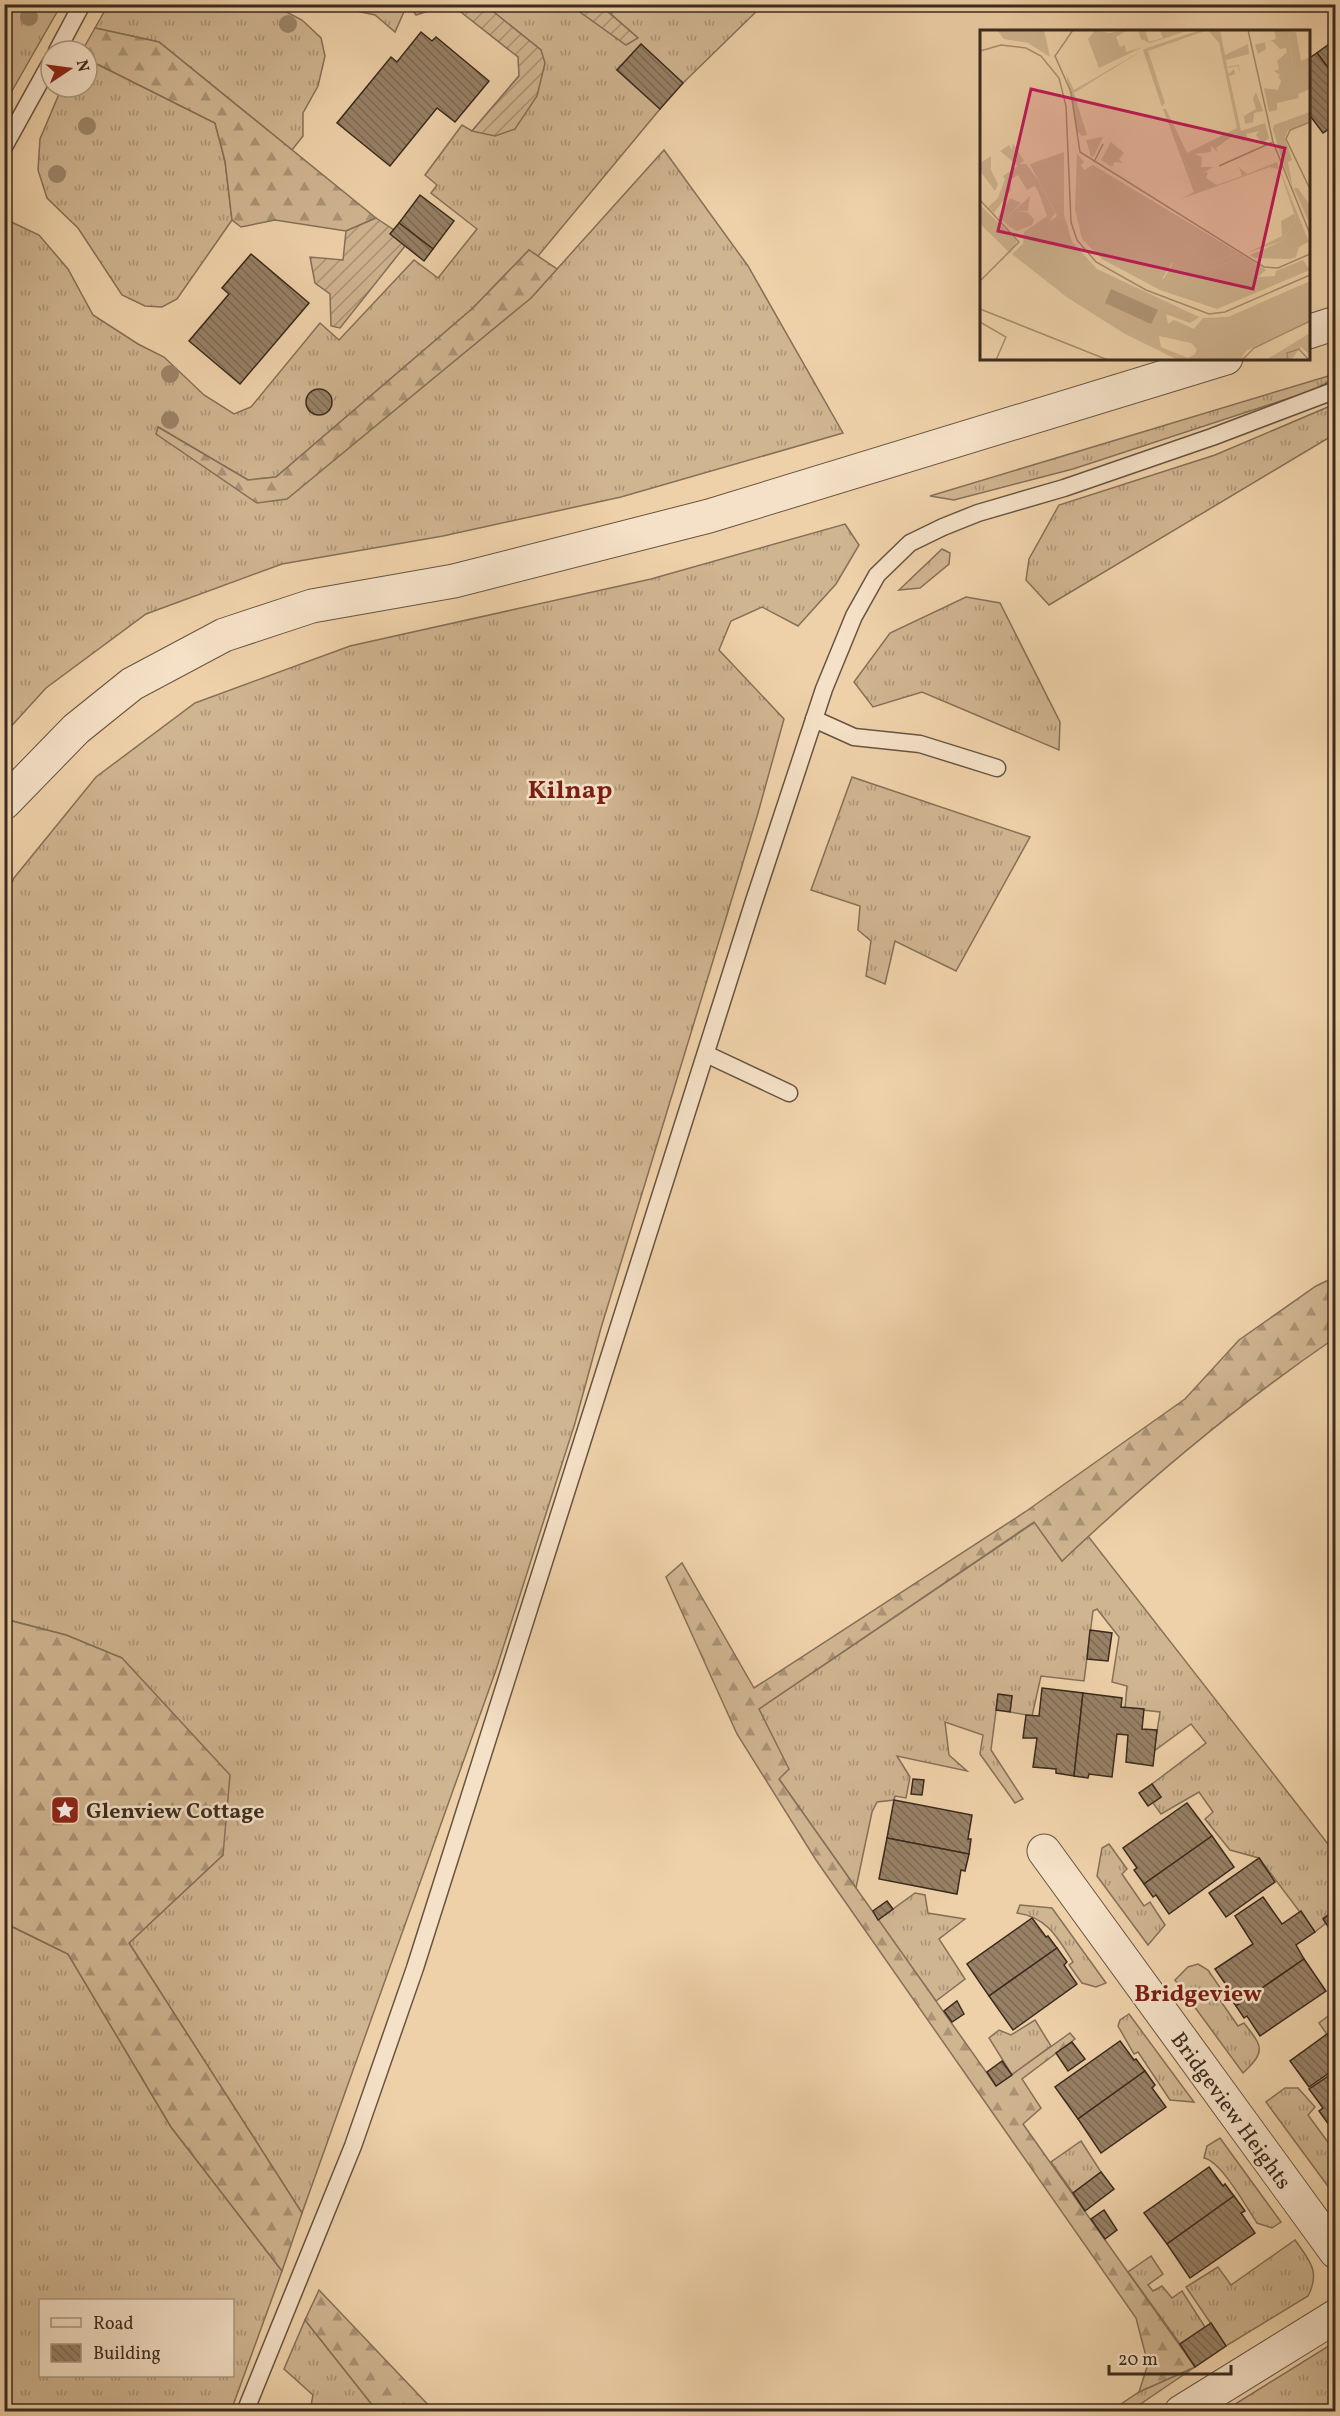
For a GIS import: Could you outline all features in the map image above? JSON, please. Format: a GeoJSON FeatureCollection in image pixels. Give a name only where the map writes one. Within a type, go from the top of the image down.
{"type":"FeatureCollection","features":[{"type":"Feature","properties":{"kind":"street"},"geometry":{"type":"LineString","coordinates":[[1310,331],[1335,323]]}},
{"type":"Feature","properties":{"kind":"street"},"geometry":{"type":"LineString","coordinates":[[4,803],[76,729],[132,684],[224,635],[312,606],[454,581],[709,516],[1219,360]]}},
{"type":"Feature","properties":{"kind":"street","name":"Bridgeview Heights"},"geometry":{"type":"LineString","coordinates":[[1044,1851],[1335,2252]]}},
{"type":"Feature","properties":{"kind":"street"},"geometry":{"type":"LineString","coordinates":[[1181,2412],[1335,2316]]}},
{"type":"Feature","properties":{"kind":"lane"},"geometry":{"type":"LineString","coordinates":[[63,39],[82,4]]}},
{"type":"Feature","properties":{"kind":"lane"},"geometry":{"type":"LineString","coordinates":[[4,147],[39,84]]}},
{"type":"Feature","properties":{"kind":"lane"},"geometry":{"type":"LineString","coordinates":[[245,2412],[353,2146],[415,1968],[814,719],[854,616],[877,575],[910,543],[978,513],[1064,488],[1212,437],[1335,390]]}},
{"type":"Feature","properties":{"kind":"lane"},"geometry":{"type":"LineString","coordinates":[[814,719],[854,737],[920,744],[997,768]]}},
{"type":"Feature","properties":{"kind":"lane"},"geometry":{"type":"LineString","coordinates":[[706,1054],[789,1093]]}},
{"type":"Feature","properties":{"kind":"green space"},"geometry":{"type":"Polygon","coordinates":[[[4,5],[61,5],[42,39],[39,39],[39,44],[5,103],[4,5]]]}},
{"type":"Feature","properties":{"kind":"green space"},"geometry":{"type":"Polygon","coordinates":[[[108,5],[273,5],[302,20],[321,38],[325,56],[318,86],[303,113],[303,136],[292,150],[159,42],[95,28],[108,5]]]}},
{"type":"Feature","properties":{"kind":"green space"},"geometry":{"type":"Polygon","coordinates":[[[336,5],[407,5],[395,32],[375,15],[336,5]]]}},
{"type":"Feature","properties":{"kind":"green space"},"geometry":{"type":"Polygon","coordinates":[[[409,5],[447,5],[416,15],[409,5]]]}},
{"type":"Feature","properties":{"kind":"green space"},"geometry":{"type":"Polygon","coordinates":[[[452,5],[485,5],[541,50],[545,63],[537,96],[515,129],[495,136],[472,131],[519,76],[518,57],[452,5]]]}},
{"type":"Feature","properties":{"kind":"green space"},"geometry":{"type":"Polygon","coordinates":[[[485,5],[585,5],[580,11],[638,38],[611,14],[619,5],[763,5],[683,83],[641,44],[617,70],[660,109],[538,256],[529,250],[473,308],[276,477],[248,480],[158,427],[256,502],[531,298],[664,150],[748,266],[843,433],[621,497],[443,536],[282,564],[146,614],[46,688],[5,733],[5,219],[39,235],[68,269],[93,315],[138,344],[164,357],[204,395],[234,414],[251,407],[320,323],[339,340],[414,260],[438,278],[477,229],[431,193],[437,185],[425,175],[462,125],[472,131],[541,50],[485,5]]]}},
{"type":"Feature","properties":{"kind":"green space"},"geometry":{"type":"Polygon","coordinates":[[[585,5],[600,5],[638,38],[626,45],[580,12],[585,5]]]}},
{"type":"Feature","properties":{"kind":"green space"},"geometry":{"type":"Polygon","coordinates":[[[95,28],[159,42],[376,218],[346,231],[275,220],[241,227],[232,220],[225,161],[215,123],[99,65],[99,39],[89,39],[95,28]]]}},
{"type":"Feature","properties":{"kind":"green space"},"geometry":{"type":"Polygon","coordinates":[[[99,65],[215,123],[225,161],[232,220],[177,299],[162,307],[145,306],[122,295],[78,228],[47,198],[38,170],[40,139],[57,99],[99,99],[99,65]]]}},
{"type":"Feature","properties":{"kind":"green space"},"geometry":{"type":"Polygon","coordinates":[[[376,218],[394,230],[391,234],[405,246],[340,328],[331,326],[330,294],[315,283],[310,257],[343,260],[346,231],[376,218]]]}},
{"type":"Feature","properties":{"kind":"green space"},"geometry":{"type":"Polygon","coordinates":[[[529,250],[557,269],[531,298],[287,499],[257,503],[156,434],[158,427],[248,480],[276,477],[473,308],[529,250]]]}},
{"type":"Feature","properties":{"kind":"green space"},"geometry":{"type":"Polygon","coordinates":[[[1335,374],[1335,379],[1308,392],[1073,469],[954,500],[930,496],[1335,374]]]}},
{"type":"Feature","properties":{"kind":"green space"},"geometry":{"type":"Polygon","coordinates":[[[1335,404],[1335,434],[1049,605],[1026,580],[1029,559],[1059,505],[1215,455],[1335,404]]]}},
{"type":"Feature","properties":{"kind":"green space"},"geometry":{"type":"Polygon","coordinates":[[[845,524],[859,545],[836,584],[798,626],[762,607],[731,621],[719,650],[784,719],[758,813],[601,1328],[575,1423],[496,1670],[302,2213],[129,1943],[223,1855],[122,1658],[66,1635],[5,1619],[4,899],[14,878],[96,777],[195,703],[350,646],[651,579],[845,524]]]}},
{"type":"Feature","properties":{"kind":"green space"},"geometry":{"type":"Polygon","coordinates":[[[942,549],[950,553],[949,564],[920,588],[899,590],[942,549]]]}},
{"type":"Feature","properties":{"kind":"green space"},"geometry":{"type":"Polygon","coordinates":[[[966,597],[1000,603],[1060,722],[1059,750],[922,692],[873,707],[854,682],[890,633],[966,597]]]}},
{"type":"Feature","properties":{"kind":"green space"},"geometry":{"type":"Polygon","coordinates":[[[852,777],[1030,837],[956,971],[895,941],[885,984],[866,976],[871,941],[858,930],[860,906],[811,890],[852,777]]]}},
{"type":"Feature","properties":{"kind":"green space"},"geometry":{"type":"Polygon","coordinates":[[[1335,1277],[1335,1338],[1264,1389],[1194,1444],[1062,1561],[1034,1522],[759,1709],[789,1769],[779,1779],[996,2086],[1070,2033],[1075,2039],[1022,2079],[1041,2108],[1023,2124],[1195,2367],[1139,2392],[1148,2364],[1136,2318],[816,1860],[737,1734],[666,1577],[682,1563],[754,1688],[1025,1512],[1185,1399],[1239,1340],[1316,1286],[1335,1277]]]}},
{"type":"Feature","properties":{"kind":"green space"},"geometry":{"type":"Polygon","coordinates":[[[1035,1522],[1062,1561],[1088,1536],[1335,1853],[1335,1910],[1323,1918],[1326,1923],[1315,1932],[1259,1858],[1230,1850],[1205,1819],[1213,1812],[1199,1792],[1161,1814],[1153,1803],[1161,1797],[1152,1784],[1206,1743],[1191,1724],[1154,1751],[1160,1712],[1125,1708],[1127,1686],[1112,1682],[1119,1637],[1097,1609],[1093,1611],[1084,1681],[1041,1676],[1032,1716],[1010,1712],[1012,1696],[998,1695],[991,1750],[1023,1799],[1015,1803],[980,1754],[983,1735],[945,1722],[949,1755],[967,1771],[897,1756],[910,1777],[906,1798],[895,1796],[894,1800],[877,1802],[872,1812],[856,1888],[779,1779],[759,1709],[1035,1522]]]}},
{"type":"Feature","properties":{"kind":"green space"},"geometry":{"type":"Polygon","coordinates":[[[4,1619],[66,1635],[122,1658],[230,1775],[223,1855],[129,1943],[302,2213],[282,2271],[171,2127],[68,1954],[5,1923],[4,1619]]]}},
{"type":"Feature","properties":{"kind":"green space"},"geometry":{"type":"Polygon","coordinates":[[[1109,1844],[1127,1869],[1122,1874],[1144,1906],[1150,1902],[1165,1925],[1148,1945],[1097,1876],[1102,1848],[1109,1844]]]}},
{"type":"Feature","properties":{"kind":"green space"},"geometry":{"type":"Polygon","coordinates":[[[915,1893],[925,1895],[928,1913],[965,1919],[939,1939],[965,1979],[936,2001],[878,1920],[915,1893]]]}},
{"type":"Feature","properties":{"kind":"green space"},"geometry":{"type":"Polygon","coordinates":[[[1020,1905],[1052,1908],[1106,1983],[1096,1987],[1082,1983],[1069,1965],[1073,1962],[1057,1937],[1036,1919],[1017,1913],[1020,1905]]]}},
{"type":"Feature","properties":{"kind":"green space"},"geometry":{"type":"Polygon","coordinates":[[[4,1923],[68,1954],[171,2127],[282,2271],[231,2411],[5,2411],[4,1923]]]}},
{"type":"Feature","properties":{"kind":"green space"},"geometry":{"type":"Polygon","coordinates":[[[1198,1964],[1208,1970],[1221,1989],[1215,1993],[1238,2026],[1244,2023],[1258,2043],[1259,2054],[1243,2073],[1175,1980],[1188,1967],[1198,1964]]]}},
{"type":"Feature","properties":{"kind":"green space"},"geometry":{"type":"Polygon","coordinates":[[[1335,2011],[1335,2046],[1319,2023],[1335,2011]]]}},
{"type":"Feature","properties":{"kind":"green space"},"geometry":{"type":"Polygon","coordinates":[[[1129,2014],[1194,2102],[1170,2100],[1138,2052],[1134,2054],[1118,2026],[1120,2020],[1129,2014]]]}},
{"type":"Feature","properties":{"kind":"green space"},"geometry":{"type":"Polygon","coordinates":[[[1035,2020],[1051,2046],[1012,2075],[989,2038],[999,2030],[1011,2035],[1035,2020]]]}},
{"type":"Feature","properties":{"kind":"green space"},"geometry":{"type":"Polygon","coordinates":[[[1285,2088],[1298,2088],[1315,2107],[1308,2115],[1333,2149],[1335,2148],[1335,2184],[1330,2189],[1266,2102],[1285,2088]]]}},
{"type":"Feature","properties":{"kind":"green space"},"geometry":{"type":"Polygon","coordinates":[[[1220,2138],[1281,2222],[1272,2228],[1257,2223],[1226,2176],[1211,2161],[1204,2158],[1207,2146],[1220,2138]]]}},
{"type":"Feature","properties":{"kind":"green space"},"geometry":{"type":"Polygon","coordinates":[[[1081,2141],[1101,2172],[1073,2193],[1051,2162],[1081,2141]]]}},
{"type":"Feature","properties":{"kind":"green space"},"geometry":{"type":"Polygon","coordinates":[[[1295,2240],[1312,2266],[1313,2280],[1308,2296],[1226,2346],[1186,2287],[1218,2267],[1231,2285],[1295,2240]]]}},
{"type":"Feature","properties":{"kind":"green space"},"geometry":{"type":"Polygon","coordinates":[[[1151,2256],[1163,2274],[1148,2285],[1153,2291],[1162,2286],[1172,2298],[1182,2291],[1205,2327],[1180,2344],[1128,2272],[1151,2256]]]}},
{"type":"Feature","properties":{"kind":"green space"},"geometry":{"type":"Polygon","coordinates":[[[319,2290],[434,2411],[377,2411],[305,2320],[319,2290]]]}},
{"type":"Feature","properties":{"kind":"green space"},"geometry":{"type":"Polygon","coordinates":[[[305,2320],[377,2411],[310,2411],[313,2395],[284,2369],[305,2320]]]}},
{"type":"Feature","properties":{"kind":"green space"},"geometry":{"type":"Polygon","coordinates":[[[1335,2342],[1335,2411],[1224,2411],[1335,2342]]]}},
{"type":"Feature","properties":{"kind":"green space"},"geometry":{"type":"Polygon","coordinates":[[[1195,2367],[1130,2411],[1109,2412],[1139,2392],[1195,2367]]]}},
{"type":"Feature","properties":{"kind":"building"},"geometry":{"type":"Polygon","coordinates":[[[421,32],[432,41],[436,37],[489,81],[455,122],[437,108],[390,166],[337,123],[391,57],[397,62],[421,32]]]}},
{"type":"Feature","properties":{"kind":"building"},"geometry":{"type":"Polygon","coordinates":[[[1336,39],[1336,78],[1317,53],[1336,39]]]}},
{"type":"Feature","properties":{"kind":"building"},"geometry":{"type":"Polygon","coordinates":[[[641,44],[683,83],[660,109],[617,70],[641,44]]]}},
{"type":"Feature","properties":{"kind":"building"},"geometry":{"type":"Polygon","coordinates":[[[1317,53],[1336,78],[1336,124],[1323,133],[1310,116],[1310,58],[1317,53]]]}},
{"type":"Feature","properties":{"kind":"building"},"geometry":{"type":"Polygon","coordinates":[[[420,195],[454,221],[433,249],[399,223],[420,195]]]}},
{"type":"Feature","properties":{"kind":"building"},"geometry":{"type":"Polygon","coordinates":[[[399,223],[433,249],[424,261],[390,234],[399,223]]]}},
{"type":"Feature","properties":{"kind":"building"},"geometry":{"type":"Polygon","coordinates":[[[251,254],[309,303],[240,384],[189,341],[229,294],[222,288],[251,254]]]}},
{"type":"Feature","properties":{"kind":"building"},"geometry":{"type":"Polygon","coordinates":[[[319,389],[328,393],[332,402],[328,411],[319,415],[310,411],[306,402],[310,393],[319,389]]]}},
{"type":"Feature","properties":{"kind":"building"},"geometry":{"type":"Polygon","coordinates":[[[1090,1630],[1112,1633],[1108,1661],[1087,1659],[1090,1630]]]}},
{"type":"Feature","properties":{"kind":"building"},"geometry":{"type":"Polygon","coordinates":[[[1042,1688],[1083,1693],[1074,1776],[1056,1773],[1056,1769],[1033,1767],[1037,1738],[1023,1738],[1026,1715],[1039,1716],[1042,1688]]]}},
{"type":"Feature","properties":{"kind":"building"},"geometry":{"type":"Polygon","coordinates":[[[1083,1693],[1122,1698],[1121,1707],[1144,1709],[1142,1729],[1157,1730],[1153,1766],[1126,1762],[1128,1735],[1117,1734],[1112,1777],[1089,1774],[1088,1778],[1074,1776],[1083,1693]]]}},
{"type":"Feature","properties":{"kind":"building"},"geometry":{"type":"Polygon","coordinates":[[[998,1694],[1012,1696],[1010,1712],[996,1710],[998,1694]]]}},
{"type":"Feature","properties":{"kind":"building"},"geometry":{"type":"Polygon","coordinates":[[[913,1779],[924,1780],[922,1795],[911,1794],[913,1779]]]}},
{"type":"Feature","properties":{"kind":"building"},"geometry":{"type":"Polygon","coordinates":[[[1152,1784],[1161,1797],[1148,1806],[1139,1793],[1152,1784]]]}},
{"type":"Feature","properties":{"kind":"building"},"geometry":{"type":"Polygon","coordinates":[[[894,1800],[972,1815],[968,1839],[971,1839],[969,1854],[887,1838],[894,1800]]]}},
{"type":"Feature","properties":{"kind":"building"},"geometry":{"type":"Polygon","coordinates":[[[1187,1803],[1212,1836],[1144,1884],[1134,1870],[1137,1868],[1123,1848],[1187,1803]]]}},
{"type":"Feature","properties":{"kind":"building"},"geometry":{"type":"Polygon","coordinates":[[[1212,1836],[1234,1867],[1169,1914],[1156,1895],[1153,1897],[1144,1884],[1212,1836]]]}},
{"type":"Feature","properties":{"kind":"building"},"geometry":{"type":"Polygon","coordinates":[[[887,1838],[969,1854],[965,1871],[961,1870],[957,1894],[879,1879],[887,1838]]]}},
{"type":"Feature","properties":{"kind":"building"},"geometry":{"type":"Polygon","coordinates":[[[1259,1858],[1275,1882],[1226,1917],[1209,1893],[1259,1858]]]}},
{"type":"Feature","properties":{"kind":"building"},"geometry":{"type":"Polygon","coordinates":[[[1263,1897],[1282,1924],[1301,1911],[1315,1932],[1296,1945],[1304,1959],[1236,2006],[1225,1991],[1229,1989],[1215,1969],[1253,1944],[1235,1916],[1263,1897]]]}},
{"type":"Feature","properties":{"kind":"building"},"geometry":{"type":"Polygon","coordinates":[[[887,1901],[893,1909],[878,1920],[873,1911],[887,1901]]]}},
{"type":"Feature","properties":{"kind":"building"},"geometry":{"type":"Polygon","coordinates":[[[1336,1910],[1336,1928],[1331,1931],[1323,1919],[1336,1910]]]}},
{"type":"Feature","properties":{"kind":"building"},"geometry":{"type":"Polygon","coordinates":[[[1032,1918],[1057,1948],[989,1996],[967,1964],[1032,1918]]]}},
{"type":"Feature","properties":{"kind":"building"},"geometry":{"type":"Polygon","coordinates":[[[1057,1948],[1067,1962],[1064,1965],[1077,1984],[1013,2030],[989,1996],[1057,1948]]]}},
{"type":"Feature","properties":{"kind":"building"},"geometry":{"type":"Polygon","coordinates":[[[1304,1959],[1326,1991],[1260,2036],[1247,2016],[1244,2018],[1236,2006],[1304,1959]]]}},
{"type":"Feature","properties":{"kind":"building"},"geometry":{"type":"Polygon","coordinates":[[[957,2001],[964,2014],[952,2022],[944,2011],[957,2001]]]}},
{"type":"Feature","properties":{"kind":"building"},"geometry":{"type":"Polygon","coordinates":[[[1327,2034],[1336,2046],[1336,2068],[1309,2087],[1290,2061],[1327,2034]]]}},
{"type":"Feature","properties":{"kind":"building"},"geometry":{"type":"Polygon","coordinates":[[[1120,2041],[1145,2071],[1078,2119],[1055,2087],[1120,2041]]]}},
{"type":"Feature","properties":{"kind":"building"},"geometry":{"type":"Polygon","coordinates":[[[1072,2042],[1085,2059],[1068,2071],[1056,2053],[1072,2042]]]}},
{"type":"Feature","properties":{"kind":"building"},"geometry":{"type":"Polygon","coordinates":[[[1002,2061],[1012,2075],[996,2086],[987,2072],[1002,2061]]]}},
{"type":"Feature","properties":{"kind":"building"},"geometry":{"type":"Polygon","coordinates":[[[1145,2071],[1155,2085],[1152,2088],[1166,2107],[1101,2153],[1078,2119],[1145,2071]]]}},
{"type":"Feature","properties":{"kind":"building"},"geometry":{"type":"Polygon","coordinates":[[[1336,2071],[1336,2121],[1329,2125],[1319,2111],[1323,2108],[1309,2089],[1336,2071]]]}},
{"type":"Feature","properties":{"kind":"building"},"geometry":{"type":"Polygon","coordinates":[[[1336,2121],[1336,2134],[1329,2125],[1336,2121]]]}},
{"type":"Feature","properties":{"kind":"building"},"geometry":{"type":"Polygon","coordinates":[[[1209,2167],[1223,2186],[1225,2184],[1234,2196],[1167,2244],[1144,2213],[1209,2167]]]}},
{"type":"Feature","properties":{"kind":"building"},"geometry":{"type":"Polygon","coordinates":[[[1101,2172],[1114,2189],[1085,2211],[1073,2193],[1101,2172]]]}},
{"type":"Feature","properties":{"kind":"building"},"geometry":{"type":"Polygon","coordinates":[[[1234,2196],[1245,2211],[1241,2213],[1255,2233],[1190,2278],[1167,2244],[1234,2196]]]}},
{"type":"Feature","properties":{"kind":"building"},"geometry":{"type":"Polygon","coordinates":[[[1104,2210],[1117,2230],[1105,2239],[1091,2219],[1104,2210]]]}},
{"type":"Feature","properties":{"kind":"building"},"geometry":{"type":"Polygon","coordinates":[[[1211,2323],[1226,2346],[1195,2367],[1180,2344],[1211,2323]]]}},
{"type":"Feature","properties":{"kind":"place","name":"Glenview Cottage"},"geometry":{"type":"Point","coordinates":[65,1810]}},
{"type":"Feature","properties":{"kind":"district","name":"Kilnap"},"geometry":{"type":"Point","coordinates":[570,789]}},
{"type":"Feature","properties":{"kind":"district","name":"Bridgeview"},"geometry":{"type":"Point","coordinates":[1198,1993]}}]}
